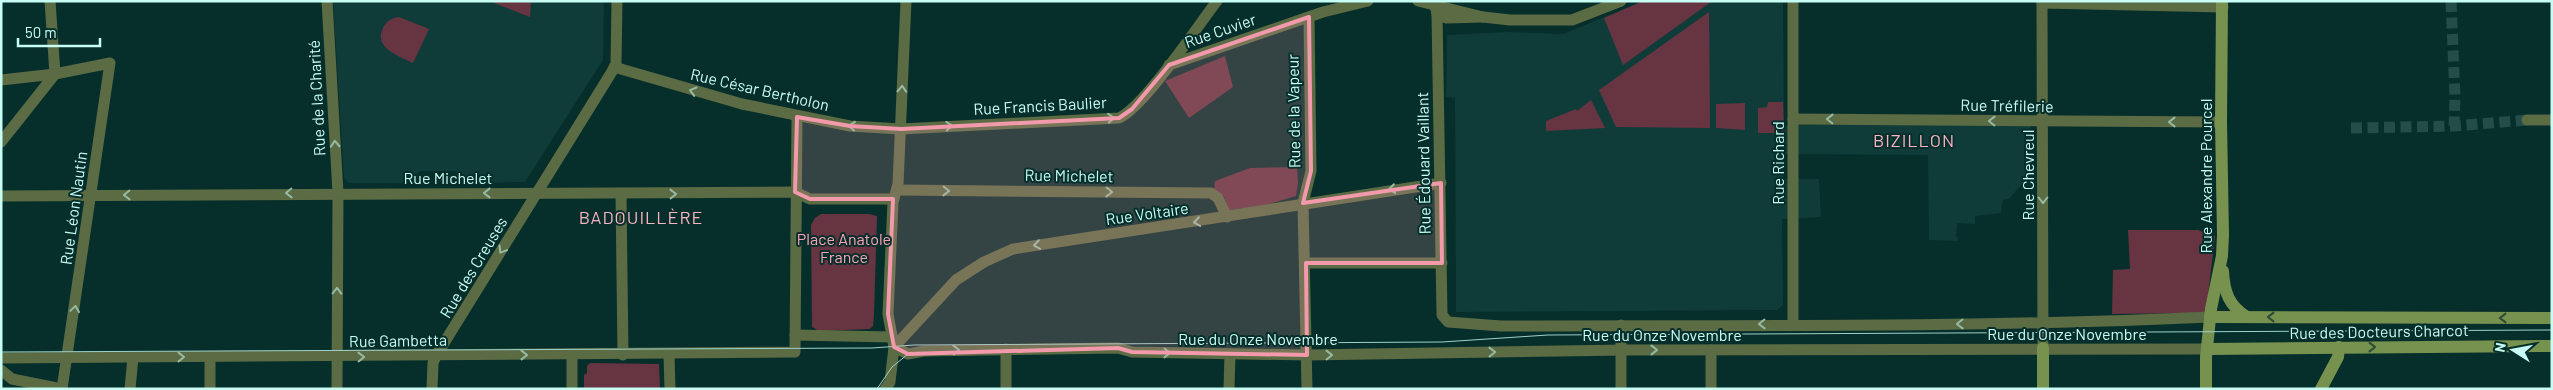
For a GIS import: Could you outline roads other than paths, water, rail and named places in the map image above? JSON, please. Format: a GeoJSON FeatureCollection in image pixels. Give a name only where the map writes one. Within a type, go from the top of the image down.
{"type":"FeatureCollection","features":[{"type":"Feature","properties":{"kind":"main road","name":"Rue Alexandre Pourcel"},"geometry":{"type":"LineString","coordinates":[[2206,389],[2210,317],[2222,256],[2222,4]]}},
{"type":"Feature","properties":{"kind":"main road"},"geometry":{"type":"LineString","coordinates":[[2222,256],[2226,294],[2237,311],[2247,317]]}},
{"type":"Feature","properties":{"kind":"main road","name":"Rue des Docteurs Charcot"},"geometry":{"type":"LineString","coordinates":[[2210,317],[2552,318]]}},
{"type":"Feature","properties":{"kind":"main road","name":"Rue des Docteurs Charcot"},"geometry":{"type":"LineString","coordinates":[[2207,349],[2552,346]]}},
{"type":"Feature","properties":{"kind":"main road"},"geometry":{"type":"LineString","coordinates":[[2321,389],[2338,356],[2339,347]]}},
{"type":"Feature","properties":{"kind":"main road"},"geometry":{"type":"LineString","coordinates":[[2043,348],[2043,389]]}},
{"type":"Feature","properties":{"kind":"street"},"geometry":{"type":"LineString","coordinates":[[1,142],[55,74],[50,1]]}},
{"type":"Feature","properties":{"kind":"street","name":"Rue de la Charité"},"geometry":{"type":"LineString","coordinates":[[327,1],[338,193],[337,389]]}},
{"type":"Feature","properties":{"kind":"street"},"geometry":{"type":"LineString","coordinates":[[616,65],[617,1]]}},
{"type":"Feature","properties":{"kind":"street"},"geometry":{"type":"LineString","coordinates":[[885,389],[890,382],[892,342],[888,314],[906,1]]}},
{"type":"Feature","properties":{"kind":"street","name":"Rue Francis Baulier"},"geometry":{"type":"LineString","coordinates":[[900,129],[1119,118],[1132,109],[1169,65],[1217,1]]}},
{"type":"Feature","properties":{"kind":"street","name":"Rue Cuvier"},"geometry":{"type":"LineString","coordinates":[[1169,65],[1309,17],[1368,1]]}},
{"type":"Feature","properties":{"kind":"street"},"geometry":{"type":"LineString","coordinates":[[1418,1],[1483,17],[1510,20],[1572,20],[1621,1]]}},
{"type":"Feature","properties":{"kind":"street","name":"Rue Richard"},"geometry":{"type":"LineString","coordinates":[[1793,1],[1793,324]]}},
{"type":"Feature","properties":{"kind":"street"},"geometry":{"type":"LineString","coordinates":[[2042,2],[2222,4]]}},
{"type":"Feature","properties":{"kind":"street","name":"Rue Chevreul"},"geometry":{"type":"LineString","coordinates":[[2042,2],[2043,348]]}},
{"type":"Feature","properties":{"kind":"street","name":"Rue Édouard Vaillant"},"geometry":{"type":"LineString","coordinates":[[1435,6],[1442,315],[1448,322]]}},
{"type":"Feature","properties":{"kind":"street","name":"Rue de la Vapeur"},"geometry":{"type":"LineString","coordinates":[[1307,389],[1306,263],[1303,203],[1311,171],[1309,17]]}},
{"type":"Feature","properties":{"kind":"street","name":"Rue Léon Nautin"},"geometry":{"type":"LineString","coordinates":[[55,74],[110,63],[92,196],[62,389]]}},
{"type":"Feature","properties":{"kind":"street","name":"Rue César Bertholon"},"geometry":{"type":"LineString","coordinates":[[616,65],[742,104],[850,126],[900,129]]}},
{"type":"Feature","properties":{"kind":"street","name":"Rue des Creuses"},"geometry":{"type":"LineString","coordinates":[[436,356],[616,65]]}},
{"type":"Feature","properties":{"kind":"street"},"geometry":{"type":"LineString","coordinates":[[1,80],[55,74]]}},
{"type":"Feature","properties":{"kind":"street"},"geometry":{"type":"LineString","coordinates":[[797,116],[795,335],[892,342]]}},
{"type":"Feature","properties":{"kind":"street","name":"Rue Tréfilerie"},"geometry":{"type":"LineString","coordinates":[[1793,119],[2221,122]]}},
{"type":"Feature","properties":{"kind":"street"},"geometry":{"type":"LineString","coordinates":[[2527,120],[2552,120]]}},
{"type":"Feature","properties":{"kind":"street","name":"Rue Voltaire"},"geometry":{"type":"LineString","coordinates":[[892,342],[956,280],[984,262],[1013,249],[1227,218],[1303,203],[1440,183]]}},
{"type":"Feature","properties":{"kind":"street","name":"Rue Michelet"},"geometry":{"type":"LineString","coordinates":[[1,196],[795,192],[810,199],[896,195],[1211,193],[1218,198],[1227,218]]}},
{"type":"Feature","properties":{"kind":"street"},"geometry":{"type":"LineString","coordinates":[[621,194],[623,355]]}},
{"type":"Feature","properties":{"kind":"street"},"geometry":{"type":"LineString","coordinates":[[1306,263],[1442,263]]}},
{"type":"Feature","properties":{"kind":"street","name":"Rue du Onze Novembre"},"geometry":{"type":"LineString","coordinates":[[1448,322],[1501,326],[2044,322],[2210,317]]}},
{"type":"Feature","properties":{"kind":"street"},"geometry":{"type":"LineString","coordinates":[[1621,325],[1621,389]]}},
{"type":"Feature","properties":{"kind":"street","name":"Rue Gambetta"},"geometry":{"type":"LineString","coordinates":[[1,358],[623,355],[795,352],[795,335]]}},
{"type":"Feature","properties":{"kind":"street","name":"Rue du Onze Novembre"},"geometry":{"type":"LineString","coordinates":[[892,342],[908,354],[924,351],[1118,348],[1132,352],[1307,355],[1621,350],[2207,349]]}},
{"type":"Feature","properties":{"kind":"street"},"geometry":{"type":"LineString","coordinates":[[1006,349],[1006,389]]}},
{"type":"Feature","properties":{"kind":"street"},"geometry":{"type":"LineString","coordinates":[[1711,350],[1711,389]]}},
{"type":"Feature","properties":{"kind":"street"},"geometry":{"type":"LineString","coordinates":[[669,354],[670,389]]}},
{"type":"Feature","properties":{"kind":"street"},"geometry":{"type":"LineString","coordinates":[[1229,389],[1230,354]]}},
{"type":"Feature","properties":{"kind":"street"},"geometry":{"type":"LineString","coordinates":[[572,355],[572,389]]}},
{"type":"Feature","properties":{"kind":"street"},"geometry":{"type":"LineString","coordinates":[[432,389],[432,374],[436,356]]}},
{"type":"Feature","properties":{"kind":"street"},"geometry":{"type":"LineString","coordinates":[[130,389],[133,357]]}},
{"type":"Feature","properties":{"kind":"street"},"geometry":{"type":"LineString","coordinates":[[210,357],[210,389]]}},
{"type":"Feature","properties":{"kind":"street"},"geometry":{"type":"LineString","coordinates":[[1,370],[11,384],[62,389]]}},
{"type":"Feature","properties":{"kind":"tunnel"},"geometry":{"type":"LineString","coordinates":[[2451,1],[2455,97],[2454,126]]}},
{"type":"Feature","properties":{"kind":"tunnel"},"geometry":{"type":"LineString","coordinates":[[2351,128],[2454,126],[2527,120]]}},
{"type":"Feature","properties":{"kind":"tram line"},"geometry":{"type":"LineString","coordinates":[[1,352],[872,348],[914,345],[1442,342],[1548,335],[2552,330]]}},
{"type":"Feature","properties":{"kind":"tram line"},"geometry":{"type":"LineString","coordinates":[[877,389],[892,367],[908,354]]}},
{"type":"Feature","properties":{"kind":"district","name":"BIZILLON"},"geometry":{"type":"Point","coordinates":[1914,140]}},
{"type":"Feature","properties":{"kind":"district","name":"BADOUILLÈRE"},"geometry":{"type":"Point","coordinates":[641,217]}},
{"type":"Feature","properties":{"kind":"park label","name":"Place Anatole France"},"geometry":{"type":"Point","coordinates":[844,247]}}]}
